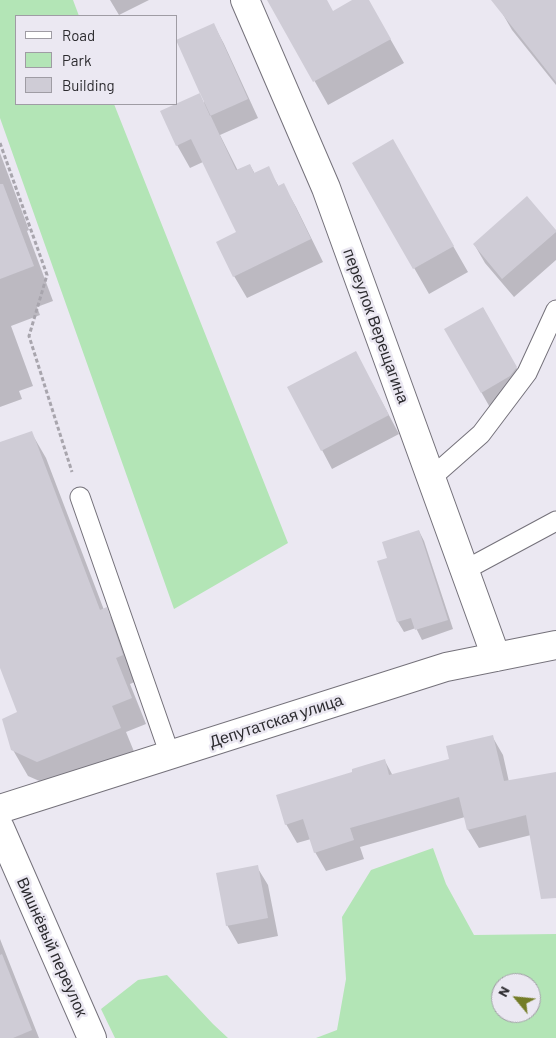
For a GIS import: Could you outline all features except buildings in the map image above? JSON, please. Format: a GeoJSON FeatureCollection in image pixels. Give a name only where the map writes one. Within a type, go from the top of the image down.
{"type":"FeatureCollection","features":[{"type":"Feature","properties":{"kind":"street","name":"переулок Верещагина"},"geometry":{"type":"LineString","coordinates":[[245,0],[326,188],[496,657]]}},
{"type":"Feature","properties":{"kind":"street","name":"Депутатская улица"},"geometry":{"type":"LineString","coordinates":[[0,809],[446,667],[556,645]]}},
{"type":"Feature","properties":{"kind":"street","name":"Вишнёвый переулок"},"geometry":{"type":"LineString","coordinates":[[0,828],[86,1036]]}},
{"type":"Feature","properties":{"kind":"lane"},"geometry":{"type":"LineString","coordinates":[[431,478],[481,434],[527,373],[556,310]]}},
{"type":"Feature","properties":{"kind":"lane"},"geometry":{"type":"LineString","coordinates":[[80,497],[170,755]]}},
{"type":"Feature","properties":{"kind":"lane"},"geometry":{"type":"LineString","coordinates":[[465,570],[556,522]]}},
{"type":"Feature","properties":{"kind":"path"},"geometry":{"type":"LineString","coordinates":[[0,144],[47,275],[29,336],[80,497]]}},
{"type":"Feature","properties":{"kind":"green space"},"geometry":{"type":"Polygon","coordinates":[[[0,0],[73,0],[79,15],[15,15],[15,105],[114,105],[288,543],[174,609],[0,118],[0,0]]]}},
{"type":"Feature","properties":{"kind":"green space"},"geometry":{"type":"Polygon","coordinates":[[[433,848],[446,884],[474,935],[556,934],[556,1038],[316,1038],[337,1030],[346,979],[342,917],[371,870],[433,848]]]}},
{"type":"Feature","properties":{"kind":"green space"},"geometry":{"type":"Polygon","coordinates":[[[167,975],[228,1038],[115,1038],[101,1009],[138,980],[167,975]]]}}]}
